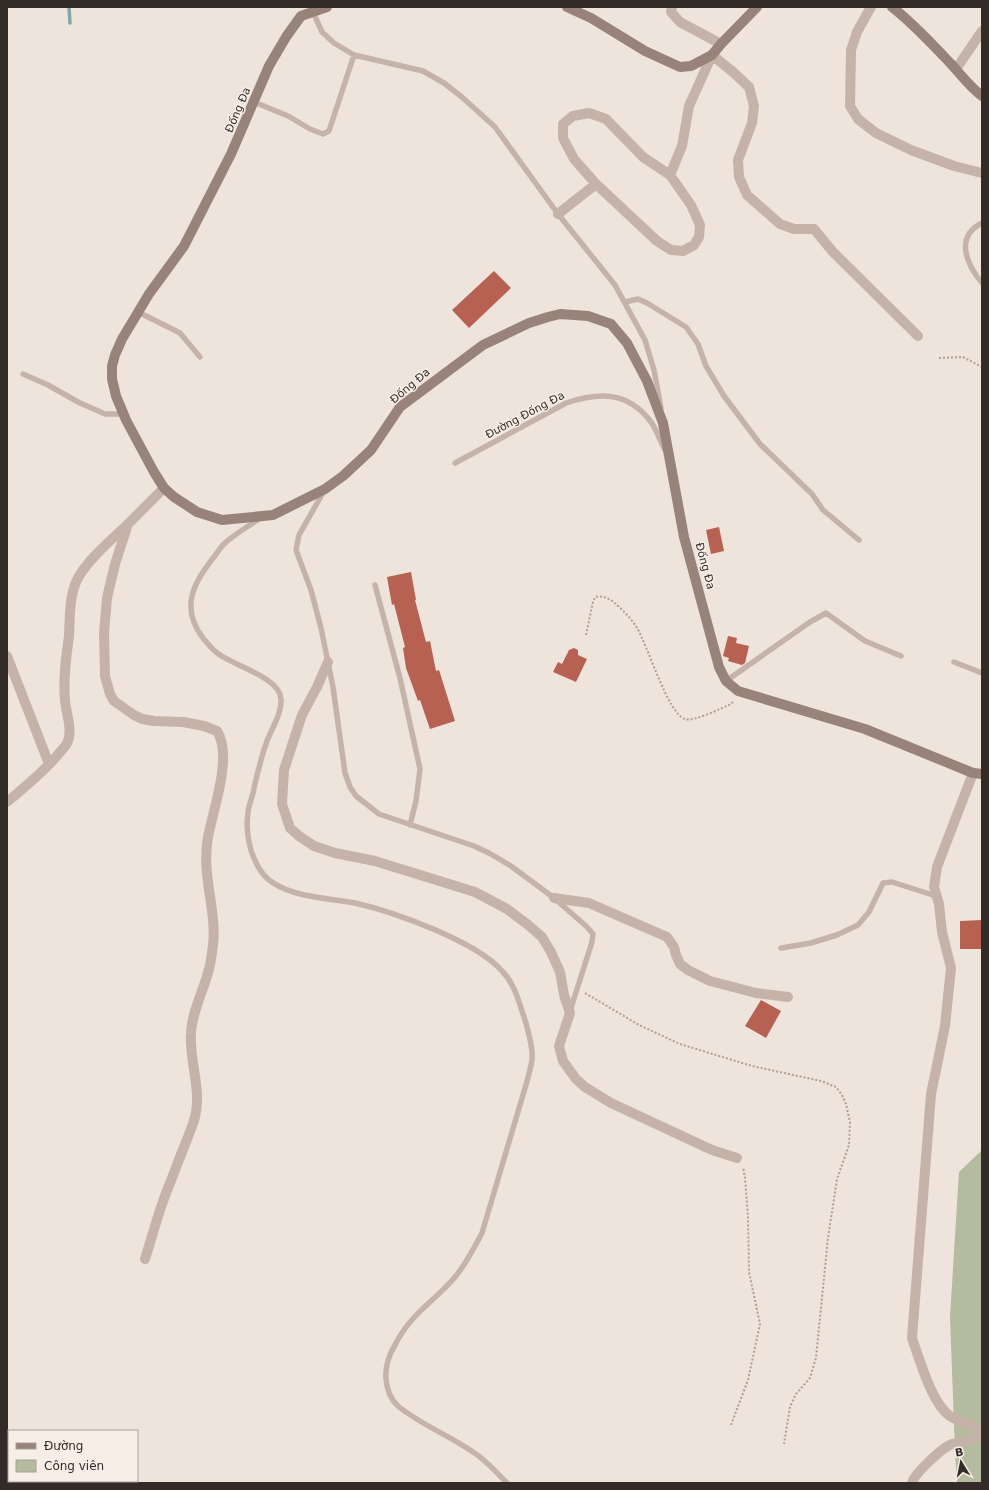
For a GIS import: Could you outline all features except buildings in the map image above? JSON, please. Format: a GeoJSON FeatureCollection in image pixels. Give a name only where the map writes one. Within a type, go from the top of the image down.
{"type":"FeatureCollection","features":[{"type":"Feature","properties":{"kind":"street","name":"Đống Đa"},"geometry":{"type":"LineString","coordinates":[[327,7],[301,16],[269,66],[231,154],[184,246],[138,312],[122,339],[112,366],[112,379],[116,396],[124,414],[164,488],[174,497],[197,512],[222,520],[273,515],[325,490],[371,450],[400,407],[483,345],[528,323],[560,314],[588,316],[611,324],[627,343],[636,358],[664,423],[684,537],[719,668],[726,681],[742,693],[865,729],[978,774]]}},
{"type":"Feature","properties":{"kind":"street"},"geometry":{"type":"LineString","coordinates":[[567,7],[591,18],[646,51],[676,66],[691,66],[712,55]]}},
{"type":"Feature","properties":{"kind":"street"},"geometry":{"type":"LineString","coordinates":[[672,7],[672,12],[680,22],[721,44]]}},
{"type":"Feature","properties":{"kind":"street"},"geometry":{"type":"LineString","coordinates":[[670,175],[682,146],[689,106],[712,55],[757,7]]}},
{"type":"Feature","properties":{"kind":"street"},"geometry":{"type":"LineString","coordinates":[[871,7],[857,32],[851,50],[850,106],[858,119],[876,133],[910,150],[954,166],[982,173]]}},
{"type":"Feature","properties":{"kind":"street"},"geometry":{"type":"LineString","coordinates":[[892,7],[915,27],[956,69],[965,81],[982,96]]}},
{"type":"Feature","properties":{"kind":"street"},"geometry":{"type":"LineString","coordinates":[[956,69],[982,31]]}},
{"type":"Feature","properties":{"kind":"street"},"geometry":{"type":"LineString","coordinates":[[712,55],[749,87],[754,106],[752,123],[738,160],[739,177],[747,195],[780,224],[794,229],[814,229],[833,252],[918,336]]}},
{"type":"Feature","properties":{"kind":"street"},"geometry":{"type":"LineString","coordinates":[[589,113],[606,118],[643,157],[670,175],[691,205],[700,225],[699,237],[694,245],[683,251],[670,250],[657,241],[596,184],[574,159],[562,138],[562,124],[572,116],[589,113]]}},
{"type":"Feature","properties":{"kind":"street"},"geometry":{"type":"LineString","coordinates":[[558,214],[596,184]]}},
{"type":"Feature","properties":{"kind":"street"},"geometry":{"type":"LineString","coordinates":[[7,802],[42,772],[66,745],[69,738],[65,700],[66,666],[69,619],[73,591],[77,581],[82,572],[102,548],[164,488]]}},
{"type":"Feature","properties":{"kind":"street"},"geometry":{"type":"LineString","coordinates":[[128,524],[115,564],[107,598],[104,633],[104,658],[105,676],[110,694],[120,706],[142,719],[183,722],[204,726],[217,731],[221,739],[223,759],[220,784],[206,851],[213,944],[209,969],[191,1033],[194,1074],[198,1097],[197,1108],[195,1118],[180,1161],[166,1194],[145,1259]]}},
{"type":"Feature","properties":{"kind":"street"},"geometry":{"type":"LineString","coordinates":[[7,656],[49,764]]}},
{"type":"Feature","properties":{"kind":"street"},"geometry":{"type":"LineString","coordinates":[[328,662],[302,715],[284,770],[282,804],[290,828],[314,846],[335,853],[382,863],[475,892],[507,909],[528,924],[542,937],[560,972],[564,995],[570,1013],[559,1046],[563,1061],[576,1078],[585,1087],[611,1103],[712,1150],[737,1158]]}},
{"type":"Feature","properties":{"kind":"street"},"geometry":{"type":"LineString","coordinates":[[912,1483],[913,1479],[921,1469],[951,1444],[971,1442],[979,1433],[978,1428],[950,1417],[939,1404],[925,1373],[912,1338],[931,1094],[945,1026],[951,968],[942,932],[934,887],[937,867],[978,774]]}},
{"type":"Feature","properties":{"kind":"street"},"geometry":{"type":"LineString","coordinates":[[554,898],[589,903],[667,937],[674,947],[680,964],[688,970],[710,981],[756,993],[788,997]]}},
{"type":"Feature","properties":{"kind":"lane"},"geometry":{"type":"LineString","coordinates":[[313,12],[322,32],[334,43],[354,55],[424,71],[449,87],[495,127],[558,214],[615,285],[625,302],[645,340],[650,355],[659,391],[664,423]]}},
{"type":"Feature","properties":{"kind":"lane"},"geometry":{"type":"LineString","coordinates":[[254,102],[288,116],[310,129],[323,134],[329,131],[354,55]]}},
{"type":"Feature","properties":{"kind":"lane"},"geometry":{"type":"LineString","coordinates":[[982,223],[970,232],[964,247],[972,269],[982,283]]}},
{"type":"Feature","properties":{"kind":"lane"},"geometry":{"type":"LineString","coordinates":[[625,302],[638,299],[643,301],[686,327],[698,344],[706,366],[724,396],[760,444],[812,494],[823,510],[859,540]]}},
{"type":"Feature","properties":{"kind":"lane"},"geometry":{"type":"LineString","coordinates":[[138,312],[180,333],[200,357]]}},
{"type":"Feature","properties":{"kind":"lane"},"geometry":{"type":"LineString","coordinates":[[23,374],[105,414],[124,414]]}},
{"type":"Feature","properties":{"kind":"lane","name":"Đường Đống Đa"},"geometry":{"type":"LineString","coordinates":[[455,463],[566,403],[580,398],[600,395],[617,397],[645,414],[652,424],[670,462]]}},
{"type":"Feature","properties":{"kind":"lane"},"geometry":{"type":"LineString","coordinates":[[325,490],[299,535],[296,550],[311,590],[328,662],[345,773],[350,787],[356,796],[379,814],[454,839],[489,853],[511,866],[554,898],[586,926],[593,934],[592,942],[570,1013]]}},
{"type":"Feature","properties":{"kind":"lane"},"geometry":{"type":"LineString","coordinates":[[263,516],[223,545],[205,568],[197,582],[191,596],[190,607],[191,616],[195,625],[212,649],[276,687],[281,694],[282,702],[279,713],[260,760],[248,811],[247,831],[256,863],[264,875],[272,882],[285,889],[306,895],[357,904],[380,910],[472,947],[501,969],[511,982],[527,1026],[532,1058],[528,1078],[482,1233],[474,1249],[454,1278],[406,1325],[392,1350],[385,1372],[388,1393],[390,1398],[397,1405],[418,1420],[474,1452],[507,1483]]}},
{"type":"Feature","properties":{"kind":"lane"},"geometry":{"type":"LineString","coordinates":[[375,585],[400,678],[420,769],[416,801],[410,825]]}},
{"type":"Feature","properties":{"kind":"lane"},"geometry":{"type":"LineString","coordinates":[[726,681],[810,622],[826,613],[865,641],[901,656]]}},
{"type":"Feature","properties":{"kind":"lane"},"geometry":{"type":"LineString","coordinates":[[954,662],[982,673]]}},
{"type":"Feature","properties":{"kind":"lane"},"geometry":{"type":"LineString","coordinates":[[781,948],[811,943],[837,934],[858,924],[868,912],[884,883],[892,882],[936,896]]}},
{"type":"Feature","properties":{"kind":"path"},"geometry":{"type":"LineString","coordinates":[[939,358],[963,357],[982,367]]}},
{"type":"Feature","properties":{"kind":"path"},"geometry":{"type":"LineString","coordinates":[[586,635],[595,597],[601,596],[609,598],[627,614],[637,628],[668,698],[679,715],[684,719],[695,719],[732,704],[742,693]]}},
{"type":"Feature","properties":{"kind":"path"},"geometry":{"type":"LineString","coordinates":[[578,988],[639,1025],[680,1044],[752,1066],[821,1081],[836,1087],[842,1095],[846,1104],[850,1122],[849,1144],[837,1179],[828,1238],[816,1358],[810,1378],[796,1394],[790,1407],[784,1444]]}},
{"type":"Feature","properties":{"kind":"path"},"geometry":{"type":"LineString","coordinates":[[731,1425],[748,1380],[760,1324],[749,1272],[748,1217],[745,1178],[742,1165],[737,1158]]}},
{"type":"Feature","properties":{"kind":"green space"},"geometry":{"type":"Polygon","coordinates":[[[982,1150],[982,1483],[957,1483],[950,1317],[959,1172],[982,1150]]]}},
{"type":"Feature","properties":{"kind":"waterway"},"geometry":{"type":"LineString","coordinates":[[69,7],[70,23]]}}]}
